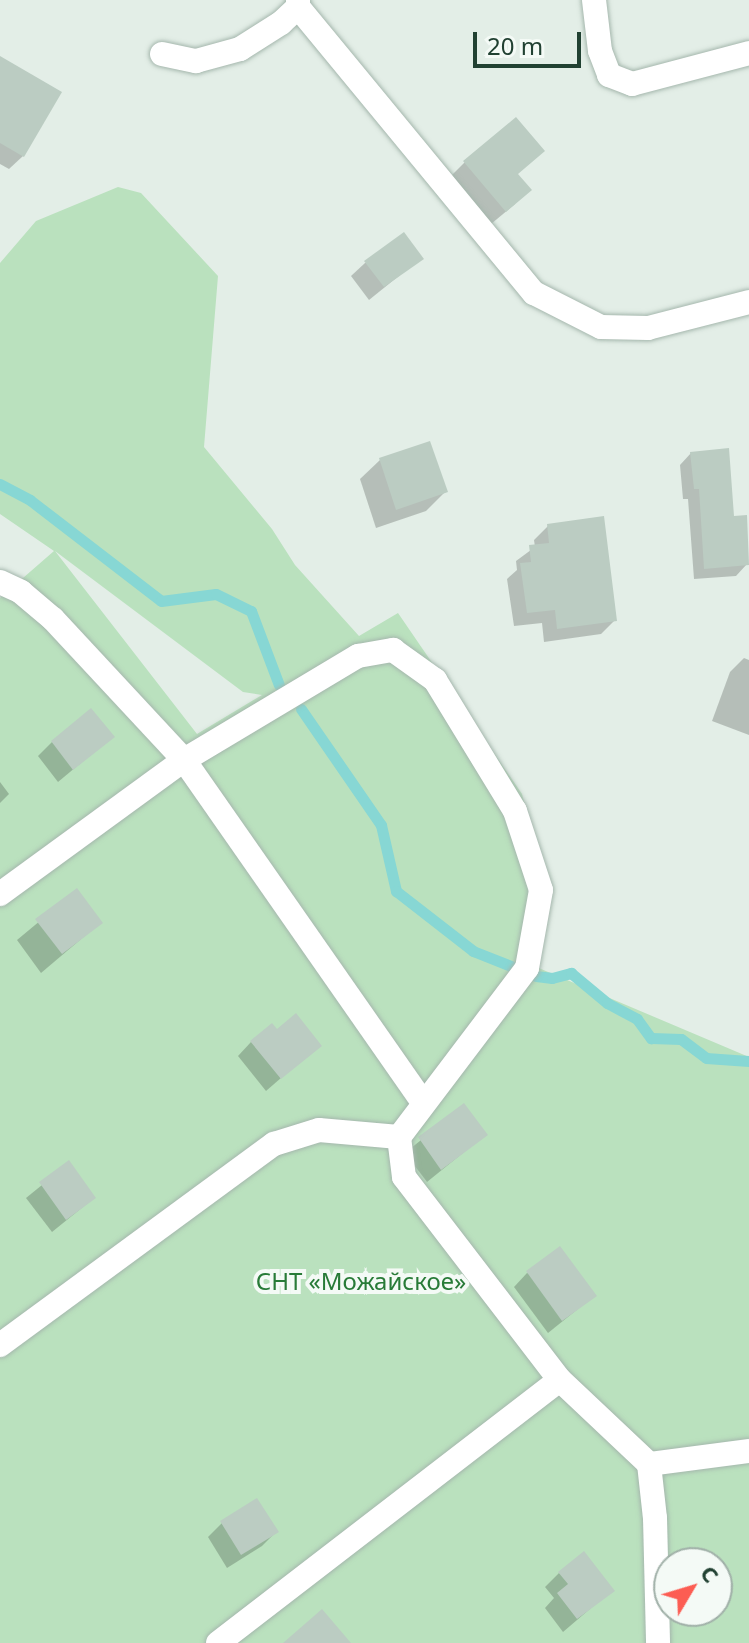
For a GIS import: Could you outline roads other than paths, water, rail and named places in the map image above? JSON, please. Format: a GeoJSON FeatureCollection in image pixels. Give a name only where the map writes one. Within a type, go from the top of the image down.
{"type":"FeatureCollection","features":[{"type":"Feature","properties":{"kind":"street"},"geometry":{"type":"LineString","coordinates":[[594,0],[600,51],[609,75],[632,84],[749,53]]}},
{"type":"Feature","properties":{"kind":"street"},"geometry":{"type":"LineString","coordinates":[[162,54],[196,61],[240,49],[281,23],[298,3],[534,293],[601,327],[648,328],[749,302]]}},
{"type":"Feature","properties":{"kind":"street"},"geometry":{"type":"LineString","coordinates":[[0,582],[21,592],[53,619],[184,760],[423,1103]]}},
{"type":"Feature","properties":{"kind":"street"},"geometry":{"type":"LineString","coordinates":[[0,894],[184,760],[358,656],[393,650],[435,680],[515,811],[541,890],[527,968],[498,1011],[399,1137],[404,1177],[560,1380],[649,1464],[655,1518],[658,1643]]}},
{"type":"Feature","properties":{"kind":"street"},"geometry":{"type":"LineString","coordinates":[[0,1345],[274,1144],[319,1130],[399,1137]]}},
{"type":"Feature","properties":{"kind":"street"},"geometry":{"type":"LineString","coordinates":[[218,1643],[560,1380]]}},
{"type":"Feature","properties":{"kind":"street"},"geometry":{"type":"LineString","coordinates":[[649,1464],[749,1451]]}},
{"type":"Feature","properties":{"kind":"waterway"},"geometry":{"type":"LineString","coordinates":[[0,484],[30,500],[161,601],[216,594],[251,611],[279,685]]}},
{"type":"Feature","properties":{"kind":"waterway"},"geometry":{"type":"LineString","coordinates":[[301,709],[381,825],[396,891],[473,951],[511,966]]}},
{"type":"Feature","properties":{"kind":"waterway"},"geometry":{"type":"LineString","coordinates":[[536,976],[552,978],[571,973],[607,1003],[637,1019],[651,1038],[681,1039],[706,1058],[749,1061]]}},
{"type":"Feature","properties":{"kind":"park label","name":"СНТ «Можайское»"},"geometry":{"type":"Point","coordinates":[361,1281]}}]}
